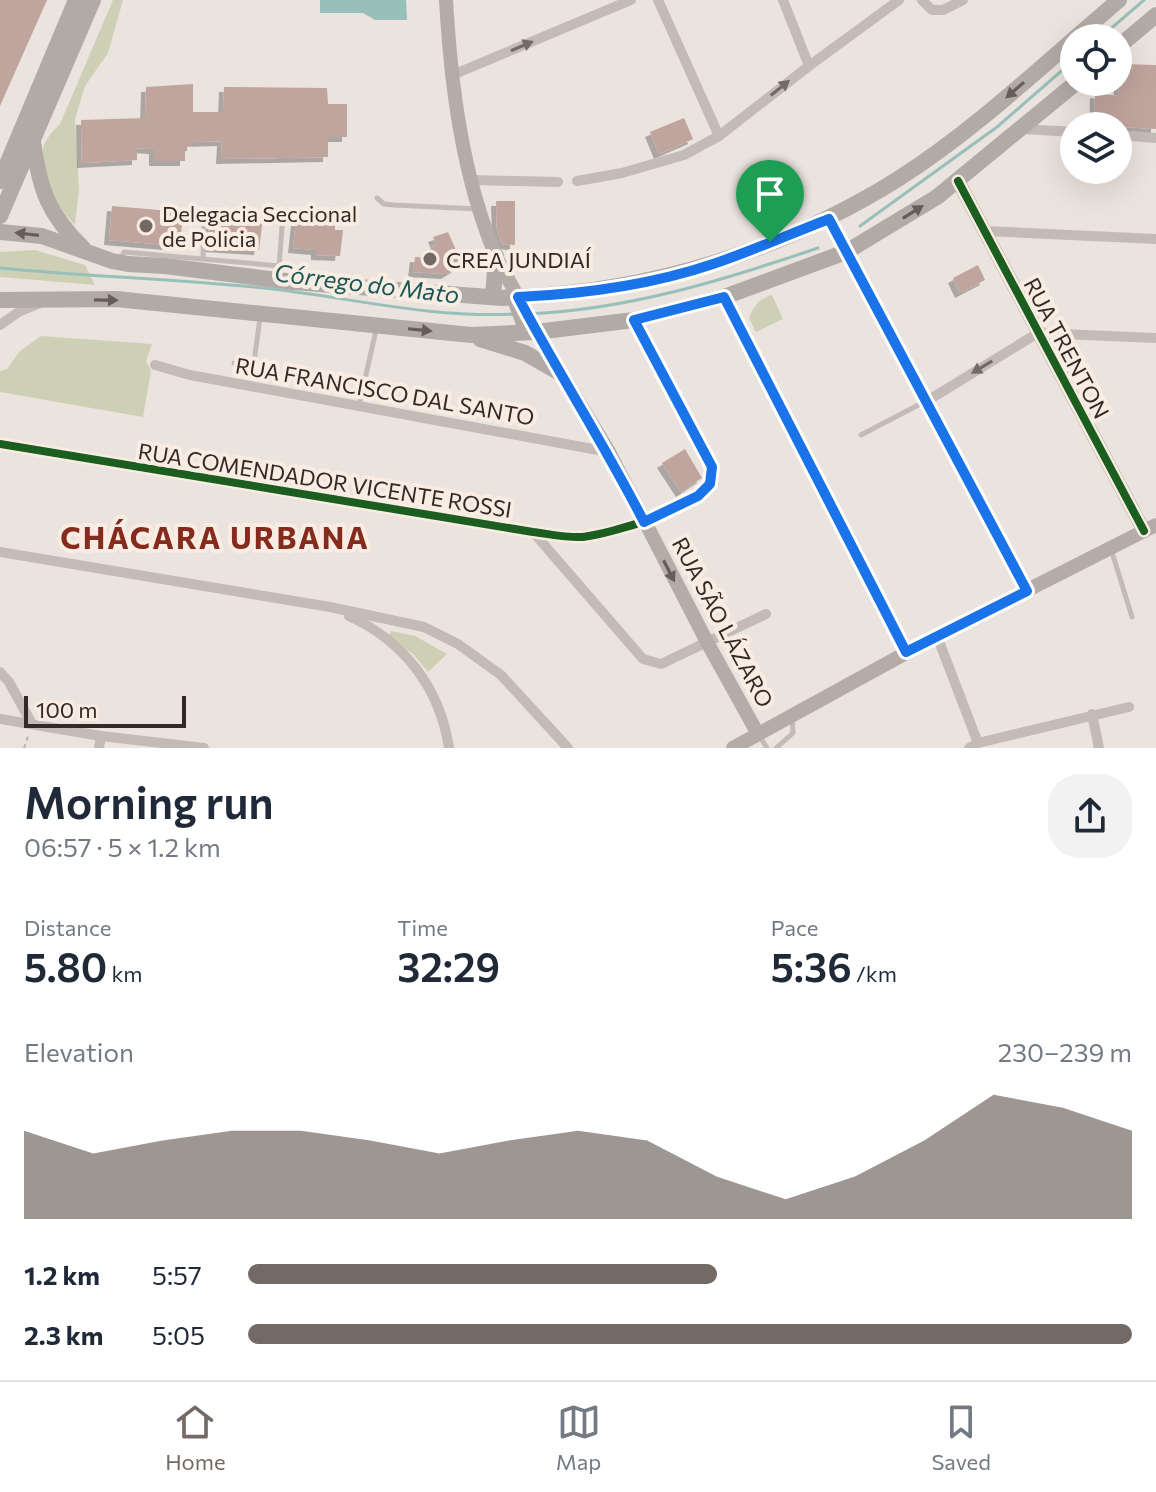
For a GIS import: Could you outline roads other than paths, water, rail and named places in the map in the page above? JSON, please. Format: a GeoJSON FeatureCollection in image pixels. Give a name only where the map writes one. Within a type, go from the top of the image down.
{"type":"FeatureCollection","features":[{"type":"Feature","properties":{"kind":"main road"},"geometry":{"type":"LineString","coordinates":[[0,181],[76,0]]}},
{"type":"Feature","properties":{"kind":"main road"},"geometry":{"type":"LineString","coordinates":[[0,216],[93,0]]}},
{"type":"Feature","properties":{"kind":"main road","name":"RUA SÃO LÁZARO"},"geometry":{"type":"LineString","coordinates":[[446,0],[450,76],[471,180],[496,256],[525,316],[609,452],[758,734]]}},
{"type":"Feature","properties":{"kind":"main road"},"geometry":{"type":"LineString","coordinates":[[1091,24],[1119,0]]}},
{"type":"Feature","properties":{"kind":"main road"},"geometry":{"type":"LineString","coordinates":[[1132,35],[1156,15]]}},
{"type":"Feature","properties":{"kind":"main road"},"geometry":{"type":"LineString","coordinates":[[471,335],[525,316],[557,295],[631,284],[711,265],[831,224],[900,178],[997,105],[1060,50]]}},
{"type":"Feature","properties":{"kind":"main road"},"geometry":{"type":"LineString","coordinates":[[0,232],[42,236],[120,262],[203,264],[493,297],[525,316],[634,320],[724,297],[844,248],[909,215],[958,181],[1061,96]]}},
{"type":"Feature","properties":{"kind":"main road"},"geometry":{"type":"LineString","coordinates":[[32,140],[47,203],[56,220],[86,252]]}},
{"type":"Feature","properties":{"kind":"main road","name":"RUA TRENTON"},"geometry":{"type":"LineString","coordinates":[[958,181],[1038,333],[1150,528]]}},
{"type":"Feature","properties":{"kind":"main road"},"geometry":{"type":"LineString","coordinates":[[831,224],[1027,591]]}},
{"type":"Feature","properties":{"kind":"main road"},"geometry":{"type":"LineString","coordinates":[[493,297],[496,256]]}},
{"type":"Feature","properties":{"kind":"main road"},"geometry":{"type":"LineString","coordinates":[[0,300],[116,299],[471,335],[525,353],[560,373]]}},
{"type":"Feature","properties":{"kind":"main road"},"geometry":{"type":"LineString","coordinates":[[733,748],[906,652],[1150,528]]}},
{"type":"Feature","properties":{"kind":"street"},"geometry":{"type":"LineString","coordinates":[[450,76],[631,0]]}},
{"type":"Feature","properties":{"kind":"street"},"geometry":{"type":"LineString","coordinates":[[658,0],[719,136]]}},
{"type":"Feature","properties":{"kind":"street"},"geometry":{"type":"LineString","coordinates":[[783,0],[809,66]]}},
{"type":"Feature","properties":{"kind":"street"},"geometry":{"type":"LineString","coordinates":[[577,181],[622,173],[669,159],[719,136],[899,0]]}},
{"type":"Feature","properties":{"kind":"street"},"geometry":{"type":"LineString","coordinates":[[922,0],[932,10],[943,10],[963,0]]}},
{"type":"Feature","properties":{"kind":"street"},"geometry":{"type":"LineString","coordinates":[[1022,129],[1060,131]]}},
{"type":"Feature","properties":{"kind":"street"},"geometry":{"type":"LineString","coordinates":[[1132,136],[1156,138]]}},
{"type":"Feature","properties":{"kind":"street"},"geometry":{"type":"LineString","coordinates":[[471,180],[558,182]]}},
{"type":"Feature","properties":{"kind":"street"},"geometry":{"type":"LineString","coordinates":[[986,231],[1156,239]]}},
{"type":"Feature","properties":{"kind":"street"},"geometry":{"type":"LineString","coordinates":[[724,297],[906,652]]}},
{"type":"Feature","properties":{"kind":"street"},"geometry":{"type":"LineString","coordinates":[[0,325],[20,311],[54,298]]}},
{"type":"Feature","properties":{"kind":"street","name":"RUA COMENDADOR VICENTE ROSSI"},"geometry":{"type":"LineString","coordinates":[[0,444],[533,532],[579,537],[607,533],[644,522],[698,496],[710,484],[712,467],[634,320]]}},
{"type":"Feature","properties":{"kind":"street"},"geometry":{"type":"LineString","coordinates":[[927,401],[1038,333],[1156,338]]}},
{"type":"Feature","properties":{"kind":"street","name":"RUA FRANCISCO DAL SANTO"},"geometry":{"type":"LineString","coordinates":[[155,365],[190,375],[609,452]]}},
{"type":"Feature","properties":{"kind":"street"},"geometry":{"type":"LineString","coordinates":[[533,532],[643,659],[661,664],[766,614]]}},
{"type":"Feature","properties":{"kind":"street"},"geometry":{"type":"LineString","coordinates":[[0,552],[330,607],[424,627],[458,644],[501,675],[568,748]]}},
{"type":"Feature","properties":{"kind":"street"},"geometry":{"type":"LineString","coordinates":[[330,607],[367,624],[391,642],[419,670],[441,711],[449,748]]}},
{"type":"Feature","properties":{"kind":"street"},"geometry":{"type":"LineString","coordinates":[[937,636],[974,746],[1129,707]]}},
{"type":"Feature","properties":{"kind":"street"},"geometry":{"type":"LineString","coordinates":[[0,672],[9,682],[32,724]]}},
{"type":"Feature","properties":{"kind":"street"},"geometry":{"type":"LineString","coordinates":[[1092,714],[1099,748]]}},
{"type":"Feature","properties":{"kind":"street"},"geometry":{"type":"LineString","coordinates":[[0,719],[101,736],[204,748]]}},
{"type":"Feature","properties":{"kind":"street"},"geometry":{"type":"LineString","coordinates":[[99,748],[101,736]]}},
{"type":"Feature","properties":{"kind":"lane"},"geometry":{"type":"LineString","coordinates":[[377,198],[384,204],[479,209]]}},
{"type":"Feature","properties":{"kind":"lane"},"geometry":{"type":"LineString","coordinates":[[203,264],[204,217]]}},
{"type":"Feature","properties":{"kind":"lane"},"geometry":{"type":"LineString","coordinates":[[279,273],[282,226]]}},
{"type":"Feature","properties":{"kind":"lane"},"geometry":{"type":"LineString","coordinates":[[234,363],[254,362],[260,314]]}},
{"type":"Feature","properties":{"kind":"lane"},"geometry":{"type":"LineString","coordinates":[[359,406],[377,325]]}},
{"type":"Feature","properties":{"kind":"lane"},"geometry":{"type":"LineString","coordinates":[[861,435],[927,401]]}},
{"type":"Feature","properties":{"kind":"lane"},"geometry":{"type":"LineString","coordinates":[[1111,548],[1132,617]]}},
{"type":"Feature","properties":{"kind":"lane"},"geometry":{"type":"LineString","coordinates":[[776,748],[793,733],[792,716]]}},
{"type":"Feature","properties":{"kind":"lane"},"geometry":{"type":"LineString","coordinates":[[758,734],[767,748]]}},
{"type":"Feature","properties":{"kind":"water"},"geometry":{"type":"Polygon","coordinates":[[[320,0],[406,0],[407,20],[375,20],[363,13],[320,13],[320,0]]]}},
{"type":"Feature","properties":{"kind":"waterway","name":"Córrego do Mato"},"geometry":{"type":"LineString","coordinates":[[1116,24],[1144,0]]}},
{"type":"Feature","properties":{"kind":"waterway","name":"Córrego do Mato"},"geometry":{"type":"LineString","coordinates":[[860,226],[997,127],[1060,72]]}},
{"type":"Feature","properties":{"kind":"waterway","name":"Córrego do Mato"},"geometry":{"type":"LineString","coordinates":[[527,314],[601,306],[675,292],[818,248]]}},
{"type":"Feature","properties":{"kind":"waterway","name":"Córrego do Mato"},"geometry":{"type":"LineString","coordinates":[[0,268],[239,286],[453,313],[515,314]]}},
{"type":"Feature","properties":{"kind":"place","name":"Delegacia Seccional de Policia"},"geometry":{"type":"Point","coordinates":[146,226]}},
{"type":"Feature","properties":{"kind":"place","name":"CREA JUNDIAÍ"},"geometry":{"type":"Point","coordinates":[430,259]}},
{"type":"Feature","properties":{"kind":"district","name":"CHÁCARA URBANA"},"geometry":{"type":"Point","coordinates":[215,536]}}]}
